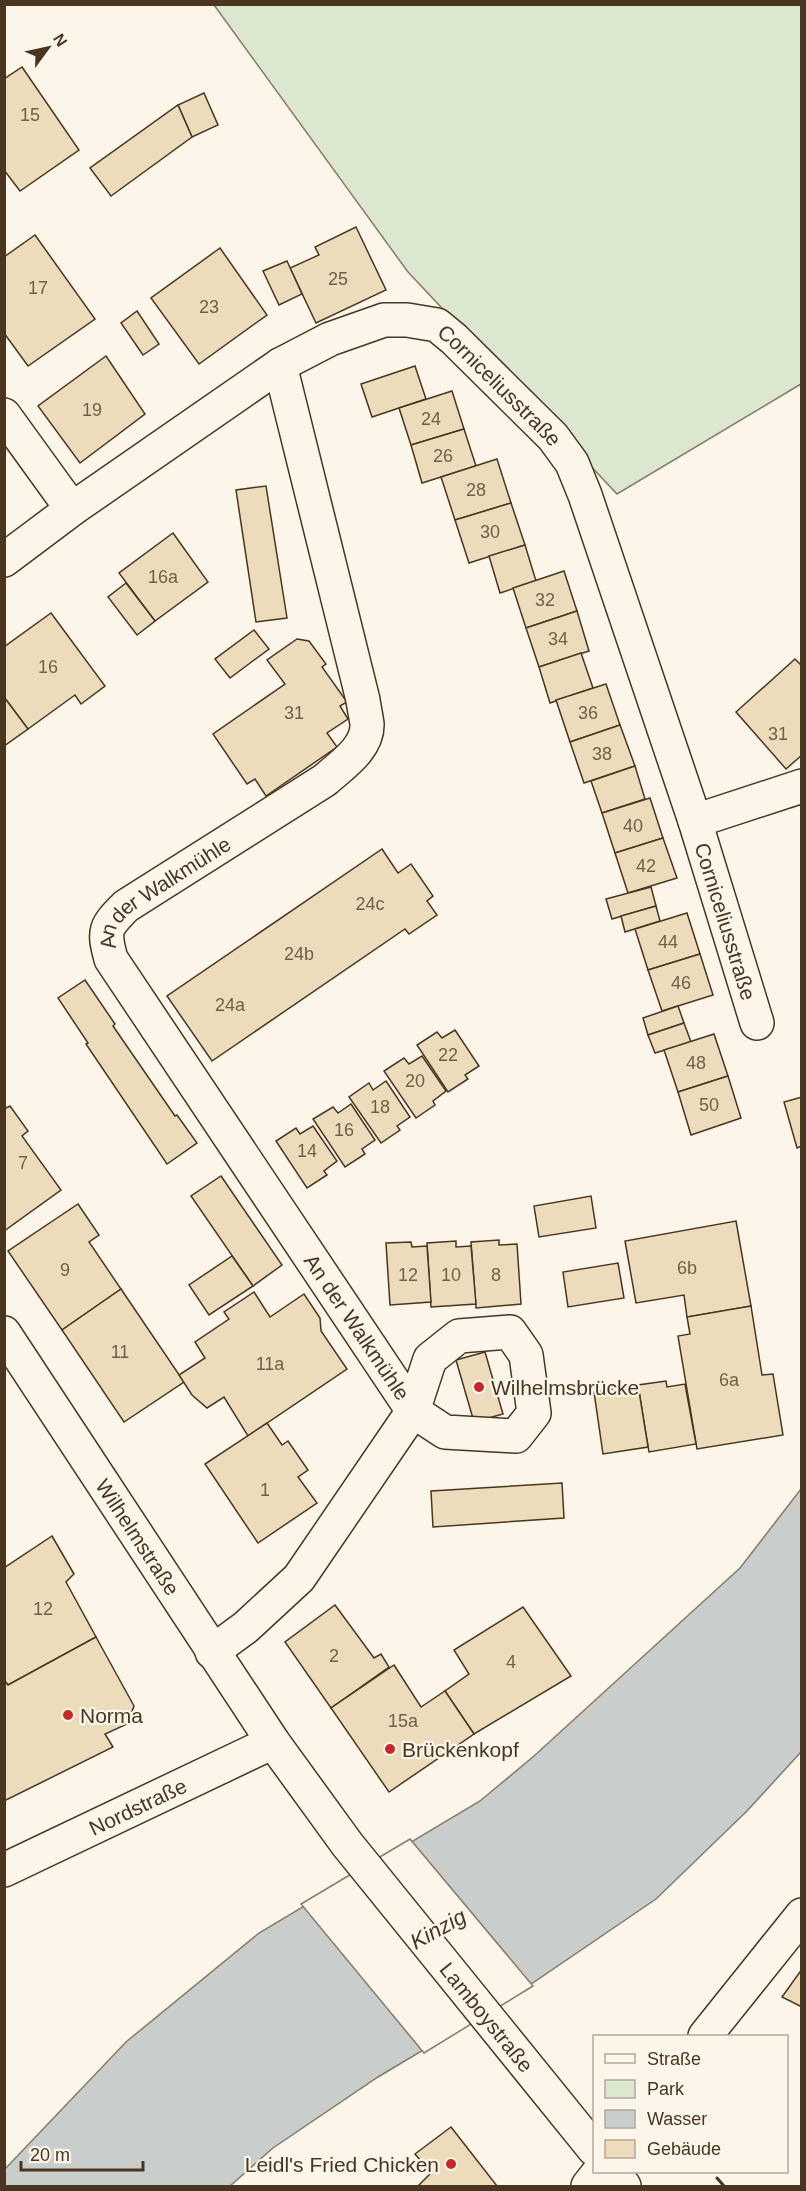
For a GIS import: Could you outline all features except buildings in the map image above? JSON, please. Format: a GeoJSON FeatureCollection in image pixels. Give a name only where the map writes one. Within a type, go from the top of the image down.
{"type":"FeatureCollection","features":[{"type":"Feature","properties":{"kind":"street","name":"Corniceliusstraße"},"geometry":{"type":"LineString","coordinates":[[4,560],[72,509],[280,365],[330,339],[384,320],[407,320],[437,325],[553,437],[572,463],[585,495],[695,821],[757,1023]]}},
{"type":"Feature","properties":{"kind":"street","name":"An der Walkmühle"},"geometry":{"type":"LineString","coordinates":[[212,1652],[246,1628],[299,1578],[413,1411],[111,959],[105,939],[109,922],[126,906],[325,780],[352,756],[363,742],[367,726],[363,700],[280,365]]}},
{"type":"Feature","properties":{"kind":"street"},"geometry":{"type":"LineString","coordinates":[[4,415],[72,509]]}},
{"type":"Feature","properties":{"kind":"street","name":"Corniceliusstraße"},"geometry":{"type":"LineString","coordinates":[[695,821],[801,786]]}},
{"type":"Feature","properties":{"kind":"street","name":"Wilhelmstraße"},"geometry":{"type":"LineString","coordinates":[[4,1333],[273,1742]]}},
{"type":"Feature","properties":{"kind":"street","name":"Lamboystraße"},"geometry":{"type":"LineString","coordinates":[[273,1742],[347,1844],[593,2147]]}},
{"type":"Feature","properties":{"kind":"street","name":"Nordstraße"},"geometry":{"type":"LineString","coordinates":[[4,1870],[273,1742]]}},
{"type":"Feature","properties":{"kind":"street"},"geometry":{"type":"LineString","coordinates":[[707,2035],[801,1915]]}},
{"type":"Feature","properties":{"kind":"street"},"geometry":{"type":"LineString","coordinates":[[588,2187],[598,2173]]}},
{"type":"Feature","properties":{"kind":"street"},"geometry":{"type":"LineString","coordinates":[[614,2173],[624,2187]]}},
{"type":"Feature","properties":{"kind":"green space"},"geometry":{"type":"Polygon","coordinates":[[[214,5],[801,5],[801,384],[617,494],[408,272],[214,5]]]}},
{"type":"Feature","properties":{"kind":"water","name":"Kinzig"},"geometry":{"type":"Polygon","coordinates":[[[801,1489],[801,1752],[747,1811],[656,1899],[512,1997],[378,2077],[273,2148],[230,2186],[5,2186],[4,2170],[126,2042],[259,1933],[480,1801],[534,1756],[740,1568],[801,1489]]]}},
{"type":"Feature","properties":{"kind":"pier"},"geometry":{"type":"Polygon","coordinates":[[[410,1839],[533,1986],[424,2053],[301,1904],[410,1839]]]}},
{"type":"Feature","properties":{"kind":"wall"},"geometry":{"type":"LineString","coordinates":[[717,2178],[724,2186]]}},
{"type":"Feature","properties":{"kind":"place","name":"Wilhelmsbrücke"},"geometry":{"type":"Point","coordinates":[479,1387]}},
{"type":"Feature","properties":{"kind":"place","name":"Norma"},"geometry":{"type":"Point","coordinates":[68,1715]}},
{"type":"Feature","properties":{"kind":"place","name":"Brückenkopf"},"geometry":{"type":"Point","coordinates":[390,1749]}},
{"type":"Feature","properties":{"kind":"place","name":"Leidl's Fried Chicken"},"geometry":{"type":"Point","coordinates":[451,2164]}}]}
